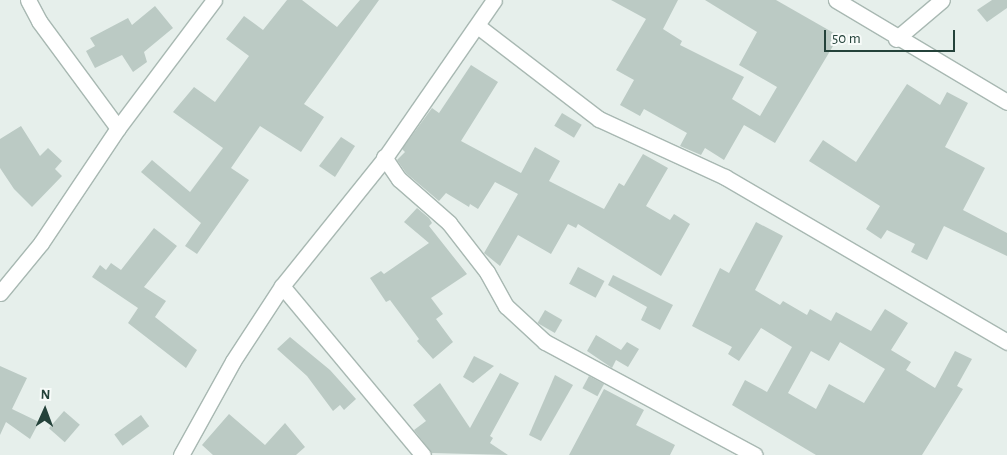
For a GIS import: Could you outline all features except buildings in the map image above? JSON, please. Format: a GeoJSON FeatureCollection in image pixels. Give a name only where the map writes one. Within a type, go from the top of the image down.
{"type":"FeatureCollection","features":[{"type":"Feature","properties":{"kind":"street"},"geometry":{"type":"LineString","coordinates":[[28,0],[39,21],[118,128]]}},
{"type":"Feature","properties":{"kind":"street"},"geometry":{"type":"LineString","coordinates":[[0,293],[41,243],[118,128],[214,0]]}},
{"type":"Feature","properties":{"kind":"street"},"geometry":{"type":"LineString","coordinates":[[181,455],[233,361],[282,286],[384,157],[479,27],[494,0]]}},
{"type":"Feature","properties":{"kind":"street"},"geometry":{"type":"LineString","coordinates":[[836,0],[896,39],[1007,102]]}},
{"type":"Feature","properties":{"kind":"street"},"geometry":{"type":"LineString","coordinates":[[896,39],[942,0]]}},
{"type":"Feature","properties":{"kind":"street"},"geometry":{"type":"LineString","coordinates":[[479,27],[599,119],[725,177],[1007,342]]}},
{"type":"Feature","properties":{"kind":"street"},"geometry":{"type":"LineString","coordinates":[[384,157],[399,179],[449,223],[487,272],[506,306],[545,342],[755,455]]}},
{"type":"Feature","properties":{"kind":"street"},"geometry":{"type":"LineString","coordinates":[[282,286],[423,455]]}}]}
